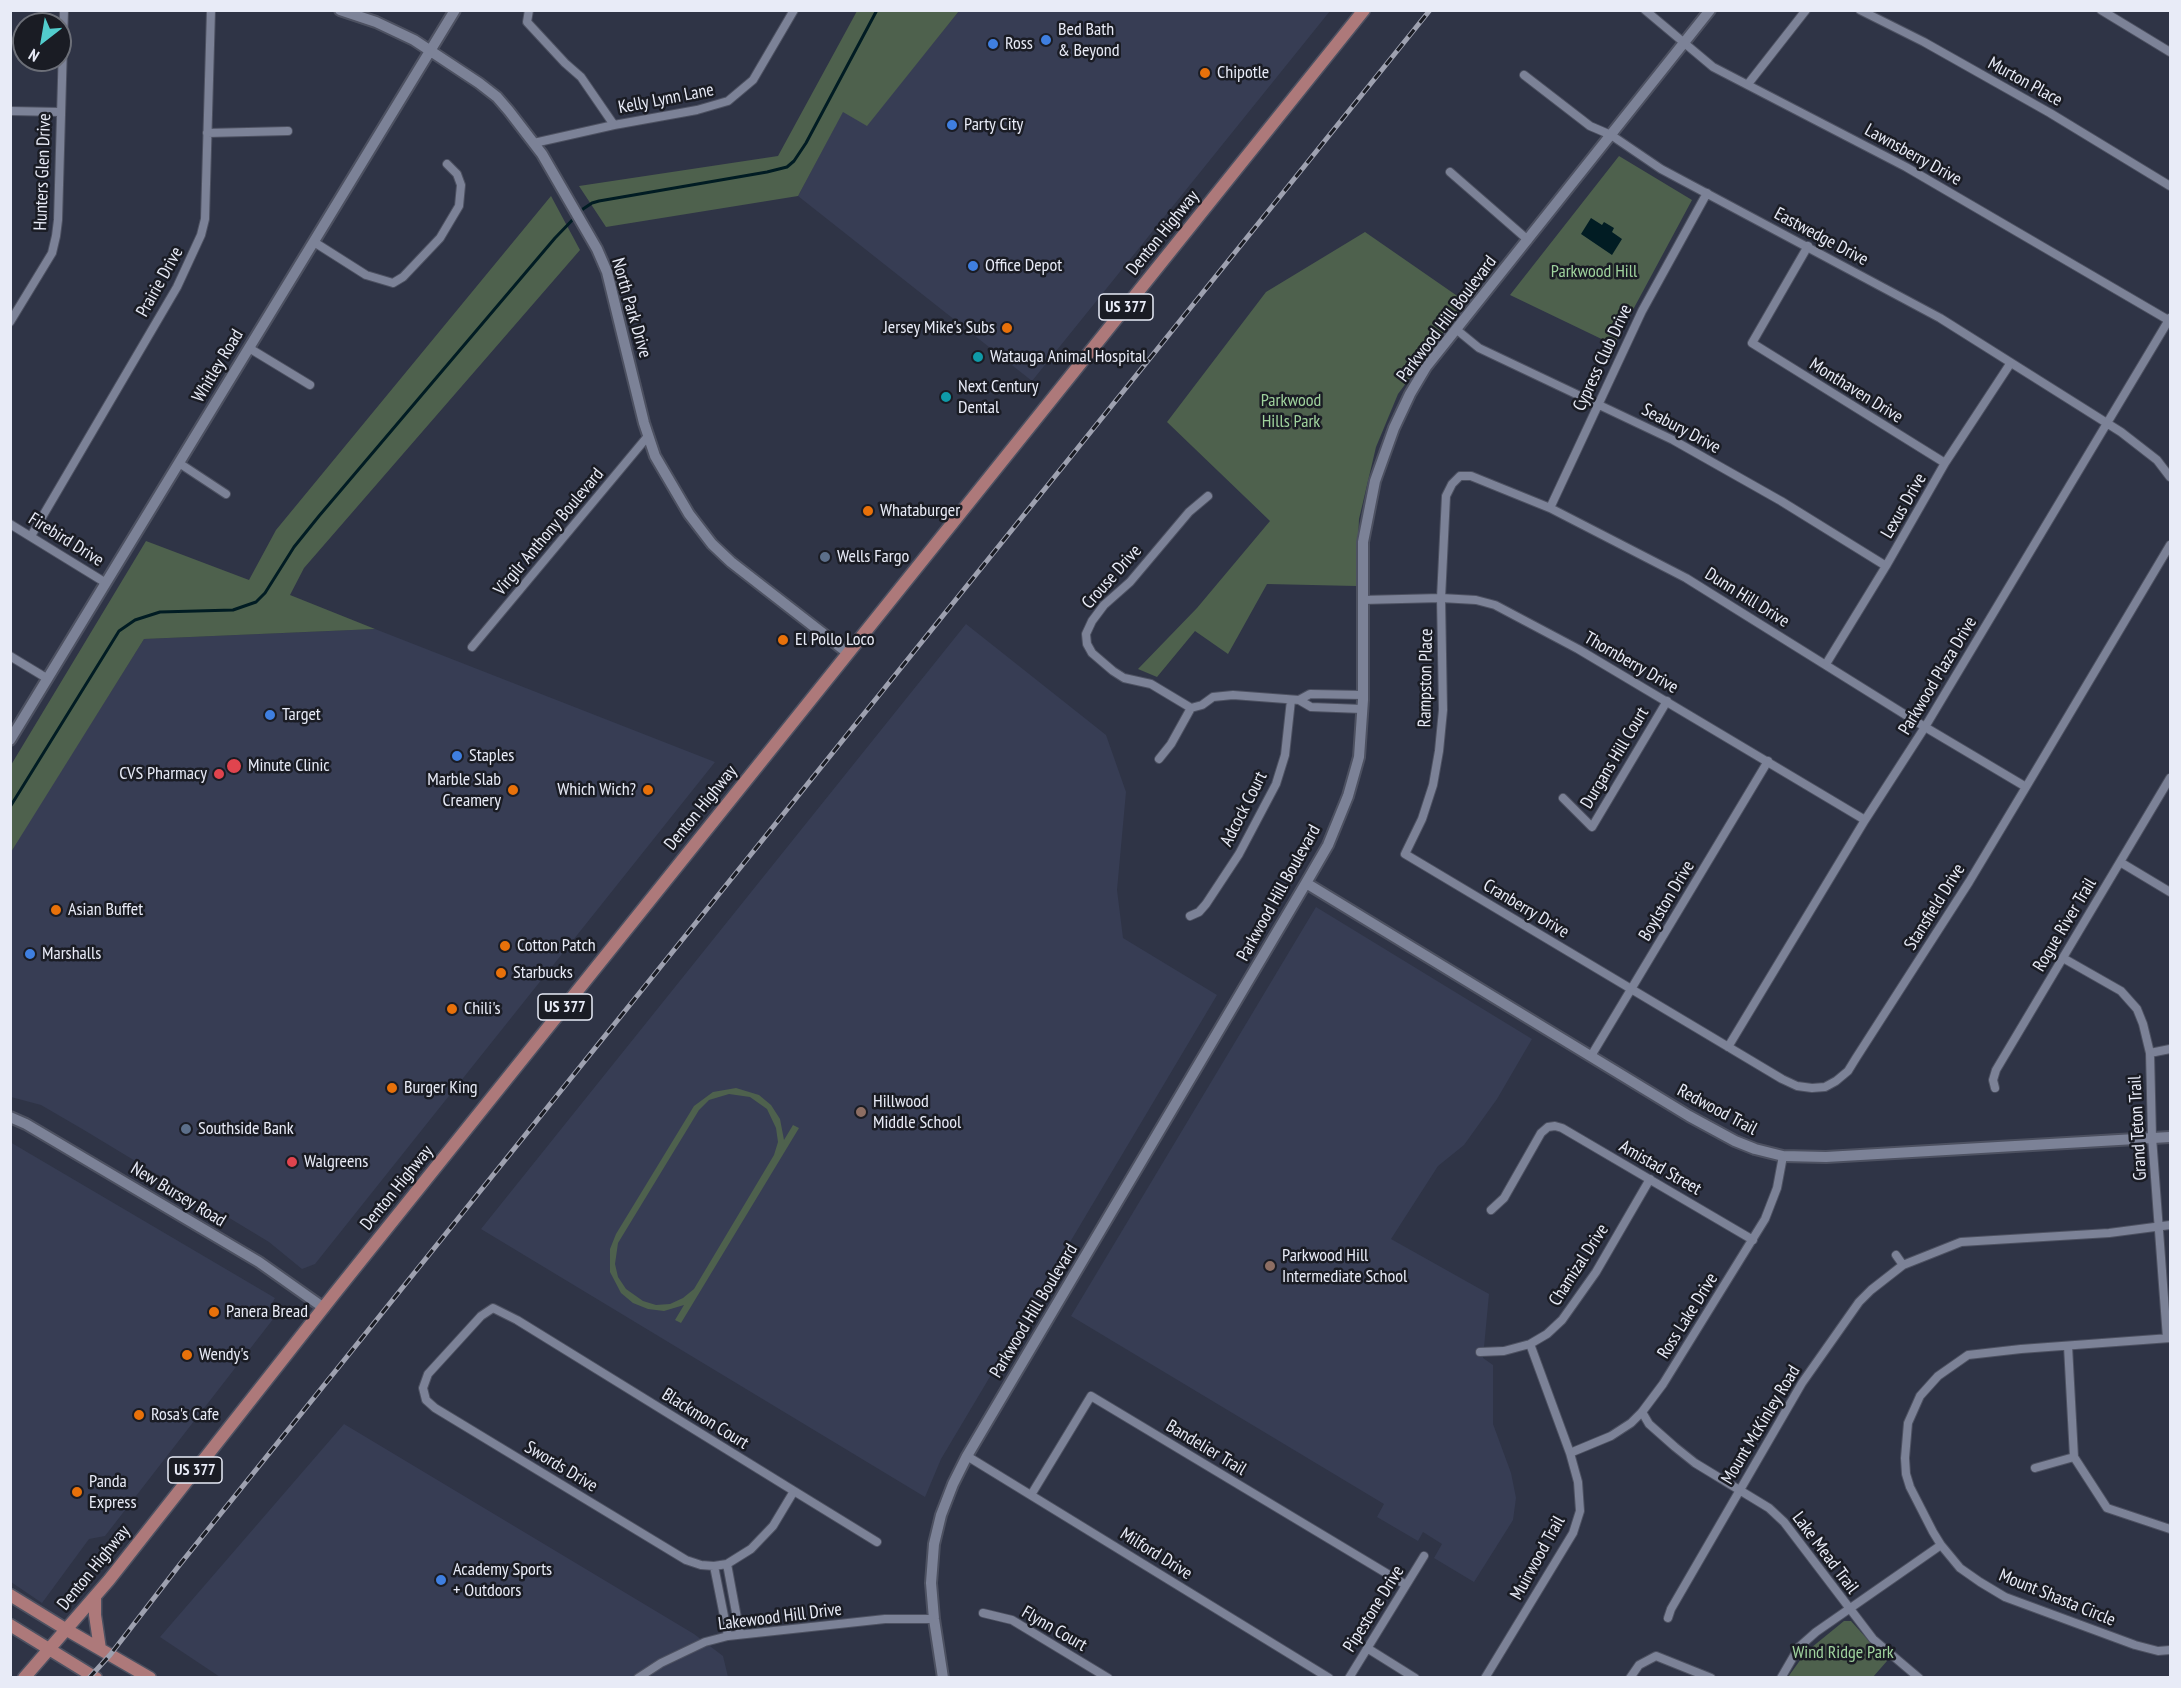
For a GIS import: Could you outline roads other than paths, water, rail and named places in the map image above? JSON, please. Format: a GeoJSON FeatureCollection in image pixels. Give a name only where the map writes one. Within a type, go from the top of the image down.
{"type":"FeatureCollection","features":[{"type":"Feature","properties":{"kind":"main road","name":"Denton Highway"},"geometry":{"type":"LineString","coordinates":[[67,1630],[1365,10]]}},
{"type":"Feature","properties":{"kind":"main road"},"geometry":{"type":"LineString","coordinates":[[10,1595],[150,1677]]}},
{"type":"Feature","properties":{"kind":"main road"},"geometry":{"type":"LineString","coordinates":[[95,1596],[100,1649]]}},
{"type":"Feature","properties":{"kind":"main road"},"geometry":{"type":"LineString","coordinates":[[10,1625],[96,1677]]}},
{"type":"Feature","properties":{"kind":"main road","name":"US 377"},"geometry":{"type":"LineString","coordinates":[[24,1677],[67,1630]]}},
{"type":"Feature","properties":{"kind":"street","name":"Hunters Glen Drive"},"geometry":{"type":"LineString","coordinates":[[10,322],[52,253],[56,236],[64,10]]}},
{"type":"Feature","properties":{"kind":"street","name":"Prairie Drive"},"geometry":{"type":"LineString","coordinates":[[31,536],[188,267],[205,219],[212,10]]}},
{"type":"Feature","properties":{"kind":"street","name":"North Park Drive"},"geometry":{"type":"LineString","coordinates":[[340,10],[365,14],[455,66],[497,97],[534,143],[597,249],[607,273],[648,436],[655,456],[686,509],[712,544],[731,562],[848,653]]}},
{"type":"Feature","properties":{"kind":"street","name":"Whitley Road"},"geometry":{"type":"LineString","coordinates":[[10,740],[454,10]]}},
{"type":"Feature","properties":{"kind":"street"},"geometry":{"type":"LineString","coordinates":[[529,10],[527,22],[581,77],[614,125]]}},
{"type":"Feature","properties":{"kind":"street","name":"Kelly Lynn Lane"},"geometry":{"type":"LineString","coordinates":[[534,143],[697,110],[728,101],[753,80],[794,10]]}},
{"type":"Feature","properties":{"kind":"street","name":"Lawnsberry Drive"},"geometry":{"type":"LineString","coordinates":[[1645,10],[1713,67],[1906,167],[2170,320]]}},
{"type":"Feature","properties":{"kind":"street","name":"Parkwood Hill Boulevard"},"geometry":{"type":"LineString","coordinates":[[943,1677],[934,1619],[932,1583],[934,1544],[941,1515],[967,1456],[1328,845],[1348,796],[1359,757],[1363,695],[1363,542],[1369,506],[1380,465],[1410,394],[1426,368],[1710,10]]}},
{"type":"Feature","properties":{"kind":"street"},"geometry":{"type":"LineString","coordinates":[[1748,84],[1806,10]]}},
{"type":"Feature","properties":{"kind":"street","name":"Murton Place"},"geometry":{"type":"LineString","coordinates":[[1860,10],[1924,42],[2050,112],[2170,186]]}},
{"type":"Feature","properties":{"kind":"street"},"geometry":{"type":"LineString","coordinates":[[2101,10],[2170,52]]}},
{"type":"Feature","properties":{"kind":"street","name":"Eastwedge Drive"},"geometry":{"type":"LineString","coordinates":[[1524,75],[1590,126],[1611,135],[1661,169],[1940,318],[2106,424]]}},
{"type":"Feature","properties":{"kind":"street"},"geometry":{"type":"LineString","coordinates":[[10,111],[60,112]]}},
{"type":"Feature","properties":{"kind":"street"},"geometry":{"type":"LineString","coordinates":[[207,133],[288,131]]}},
{"type":"Feature","properties":{"kind":"street"},"geometry":{"type":"LineString","coordinates":[[314,242],[366,275],[393,283],[403,277],[440,238],[459,206],[460,185],[457,174],[447,164]]}},
{"type":"Feature","properties":{"kind":"street"},"geometry":{"type":"LineString","coordinates":[[1450,172],[1528,240]]}},
{"type":"Feature","properties":{"kind":"street","name":"Cypress Club Drive"},"geometry":{"type":"LineString","coordinates":[[1550,508],[1642,311],[1707,193]]}},
{"type":"Feature","properties":{"kind":"street","name":"Monthaven Drive"},"geometry":{"type":"LineString","coordinates":[[1808,246],[1752,344],[1945,464]]}},
{"type":"Feature","properties":{"kind":"street","name":"Parkwood Plaza Drive"},"geometry":{"type":"LineString","coordinates":[[1728,1047],[1865,820],[1925,727],[2170,320]]}},
{"type":"Feature","properties":{"kind":"street","name":"Seabury Drive"},"geometry":{"type":"LineString","coordinates":[[1457,330],[1479,348],[1673,440],[1729,471],[1886,566]]}},
{"type":"Feature","properties":{"kind":"street"},"geometry":{"type":"LineString","coordinates":[[249,348],[310,385]]}},
{"type":"Feature","properties":{"kind":"street","name":"Lexus Drive"},"geometry":{"type":"LineString","coordinates":[[1826,664],[1945,464],[2010,364]]}},
{"type":"Feature","properties":{"kind":"street"},"geometry":{"type":"LineString","coordinates":[[2106,424],[2146,450],[2170,477]]}},
{"type":"Feature","properties":{"kind":"street","name":"Virgilr Anthony Boulevard"},"geometry":{"type":"LineString","coordinates":[[472,647],[648,436]]}},
{"type":"Feature","properties":{"kind":"street"},"geometry":{"type":"LineString","coordinates":[[179,464],[226,494]]}},
{"type":"Feature","properties":{"kind":"street","name":"Dunn Hill Drive"},"geometry":{"type":"LineString","coordinates":[[1446,496],[1452,484],[1460,476],[1471,476],[1550,508],[1686,578],[2026,787]]}},
{"type":"Feature","properties":{"kind":"street","name":"Crouse Drive"},"geometry":{"type":"LineString","coordinates":[[1191,708],[1151,684],[1124,678],[1113,671],[1092,653],[1087,644],[1086,634],[1104,605],[1130,582],[1189,512],[1208,496]]}},
{"type":"Feature","properties":{"kind":"street","name":"Rampston Place"},"geometry":{"type":"LineString","coordinates":[[1405,854],[1422,819],[1433,785],[1439,751],[1443,710],[1441,598],[1446,496]]}},
{"type":"Feature","properties":{"kind":"street","name":"Firebird Drive"},"geometry":{"type":"LineString","coordinates":[[10,524],[106,583]]}},
{"type":"Feature","properties":{"kind":"street","name":"Stansfield Drive"},"geometry":{"type":"LineString","coordinates":[[1632,989],[1797,1086],[1812,1088],[1836,1081],[1848,1071],[1857,1058],[1969,882],[2170,545]]}},
{"type":"Feature","properties":{"kind":"street","name":"Thornberry Drive"},"geometry":{"type":"LineString","coordinates":[[1362,600],[1441,598],[1476,600],[1495,605],[1578,649],[1865,820]]}},
{"type":"Feature","properties":{"kind":"street"},"geometry":{"type":"LineString","coordinates":[[10,656],[48,679]]}},
{"type":"Feature","properties":{"kind":"street"},"geometry":{"type":"LineString","coordinates":[[1295,700],[1310,694],[1363,695]]}},
{"type":"Feature","properties":{"kind":"street"},"geometry":{"type":"LineString","coordinates":[[1159,759],[1171,744],[1191,708],[1202,705],[1213,697],[1233,695],[1295,700],[1311,707],[1362,709]]}},
{"type":"Feature","properties":{"kind":"street","name":"Adcock Court"},"geometry":{"type":"LineString","coordinates":[[1190,916],[1199,912],[1206,904],[1239,854],[1276,784],[1285,755],[1295,700]]}},
{"type":"Feature","properties":{"kind":"street","name":"Durgans Hill Court"},"geometry":{"type":"LineString","coordinates":[[1563,798],[1592,827],[1667,701]]}},
{"type":"Feature","properties":{"kind":"street","name":"Boylston Drive"},"geometry":{"type":"LineString","coordinates":[[1591,1056],[1768,761]]}},
{"type":"Feature","properties":{"kind":"street","name":"Rogue River Trail"},"geometry":{"type":"LineString","coordinates":[[1995,1088],[1993,1080],[1996,1070],[2170,778]]}},
{"type":"Feature","properties":{"kind":"street","name":"Cranberry Drive"},"geometry":{"type":"LineString","coordinates":[[1405,854],[1632,989]]}},
{"type":"Feature","properties":{"kind":"street"},"geometry":{"type":"LineString","coordinates":[[2120,862],[2170,892]]}},
{"type":"Feature","properties":{"kind":"street","name":"Redwood Trail"},"geometry":{"type":"LineString","coordinates":[[1306,883],[1713,1130],[1755,1149],[1783,1156],[1826,1157],[2170,1137]]}},
{"type":"Feature","properties":{"kind":"street","name":"Grand Teton Trail"},"geometry":{"type":"LineString","coordinates":[[2063,958],[2121,992],[2137,1009],[2143,1024],[2150,1053],[2152,1137],[2169,1338]]}},
{"type":"Feature","properties":{"kind":"street"},"geometry":{"type":"LineString","coordinates":[[2150,1053],[2170,1049]]}},
{"type":"Feature","properties":{"kind":"street","name":"New Bursey Road"},"geometry":{"type":"LineString","coordinates":[[10,1117],[26,1124],[259,1262],[324,1308]]}},
{"type":"Feature","properties":{"kind":"street","name":"Amistad Street"},"geometry":{"type":"LineString","coordinates":[[1491,1210],[1504,1198],[1541,1133],[1551,1126],[1562,1128],[1753,1240]]}},
{"type":"Feature","properties":{"kind":"street","name":"Ross Lake Drive"},"geometry":{"type":"LineString","coordinates":[[1570,1453],[1611,1436],[1642,1412],[1663,1384],[1753,1240],[1771,1204],[1783,1156]]}},
{"type":"Feature","properties":{"kind":"street","name":"Chamizal Drive"},"geometry":{"type":"LineString","coordinates":[[1480,1352],[1504,1351],[1530,1344],[1547,1334],[1562,1320],[1596,1272],[1650,1179]]}},
{"type":"Feature","properties":{"kind":"street","name":"Mount McKinley Road"},"geometry":{"type":"LineString","coordinates":[[1668,1618],[1671,1609],[1802,1383],[1859,1302],[1871,1290],[1903,1265],[1961,1242],[2109,1233],[2170,1225]]}},
{"type":"Feature","properties":{"kind":"street"},"geometry":{"type":"LineString","coordinates":[[1896,1255],[1903,1265]]}},
{"type":"Feature","properties":{"kind":"street","name":"Swords Drive"},"geometry":{"type":"LineString","coordinates":[[517,1320],[492,1308],[481,1316],[428,1374],[423,1388],[426,1400],[435,1408],[686,1560],[701,1565],[727,1564],[751,1549],[773,1526],[794,1491]]}},
{"type":"Feature","properties":{"kind":"street","name":"Blackmon Court"},"geometry":{"type":"LineString","coordinates":[[517,1320],[877,1542]]}},
{"type":"Feature","properties":{"kind":"street","name":"Mount Shasta Circle"},"geometry":{"type":"LineString","coordinates":[[2169,1338],[2002,1350],[1968,1355],[1938,1377],[1920,1396],[1906,1433],[1906,1474],[1921,1511],[1941,1545],[1960,1568],[1980,1582],[2005,1597],[2135,1645],[2158,1651],[2170,1650]]}},
{"type":"Feature","properties":{"kind":"street","name":"Muirwood Trail"},"geometry":{"type":"LineString","coordinates":[[1485,1677],[1573,1533],[1580,1511],[1578,1482],[1570,1453],[1530,1344]]}},
{"type":"Feature","properties":{"kind":"street"},"geometry":{"type":"LineString","coordinates":[[2068,1346],[2074,1457],[2107,1508],[2170,1529]]}},
{"type":"Feature","properties":{"kind":"street","name":"Bandelier Trail"},"geometry":{"type":"LineString","coordinates":[[1031,1495],[1091,1396],[1406,1585]]}},
{"type":"Feature","properties":{"kind":"street","name":"Lake Mead Trail"},"geometry":{"type":"LineString","coordinates":[[1642,1412],[1649,1424],[1695,1463],[1769,1508],[1784,1522],[1873,1639],[1919,1677]]}},
{"type":"Feature","properties":{"kind":"street","name":"Milford Drive"},"geometry":{"type":"LineString","coordinates":[[967,1456],[1329,1677]]}},
{"type":"Feature","properties":{"kind":"street"},"geometry":{"type":"LineString","coordinates":[[2035,1468],[2074,1457]]}},
{"type":"Feature","properties":{"kind":"street"},"geometry":{"type":"LineString","coordinates":[[1781,1677],[1799,1647],[1816,1632],[1941,1545]]}},
{"type":"Feature","properties":{"kind":"street","name":"Pipestone Drive"},"geometry":{"type":"LineString","coordinates":[[1349,1677],[1424,1556]]}},
{"type":"Feature","properties":{"kind":"street"},"geometry":{"type":"LineString","coordinates":[[727,1564],[740,1634]]}},
{"type":"Feature","properties":{"kind":"street"},"geometry":{"type":"LineString","coordinates":[[714,1566],[728,1636]]}},
{"type":"Feature","properties":{"kind":"street","name":"Flynn Court"},"geometry":{"type":"LineString","coordinates":[[983,1613],[1012,1620],[1108,1677]]}},
{"type":"Feature","properties":{"kind":"street","name":"Lakewood Hill Drive"},"geometry":{"type":"LineString","coordinates":[[638,1677],[705,1642],[728,1636],[885,1619],[934,1619]]}},
{"type":"Feature","properties":{"kind":"street"},"geometry":{"type":"LineString","coordinates":[[1367,1648],[1415,1677]]}},
{"type":"Feature","properties":{"kind":"street"},"geometry":{"type":"LineString","coordinates":[[1630,1677],[1639,1665],[1656,1656],[1711,1677]]}},
{"type":"Feature","properties":{"kind":"waterway"},"geometry":{"type":"LineString","coordinates":[[10,807],[119,631],[135,620],[160,612],[233,610],[256,602],[265,593],[294,547],[319,516],[555,238],[583,209],[599,201],[787,167],[806,143],[877,10]]}},
{"type":"Feature","properties":{"kind":"railway"},"geometry":{"type":"LineString","coordinates":[[89,1678],[110,1655],[181,1563],[1430,10]]}},
{"type":"Feature","properties":{"kind":"place","name":"Bed Bath & Beyond"},"geometry":{"type":"Point","coordinates":[1046,40]}},
{"type":"Feature","properties":{"kind":"place","name":"Ross"},"geometry":{"type":"Point","coordinates":[993,44]}},
{"type":"Feature","properties":{"kind":"place","name":"Chipotle"},"geometry":{"type":"Point","coordinates":[1205,73]}},
{"type":"Feature","properties":{"kind":"place","name":"Party City"},"geometry":{"type":"Point","coordinates":[952,125]}},
{"type":"Feature","properties":{"kind":"place","name":"Office Depot"},"geometry":{"type":"Point","coordinates":[973,266]}},
{"type":"Feature","properties":{"kind":"place","name":"Jersey Mike's Subs"},"geometry":{"type":"Point","coordinates":[1007,328]}},
{"type":"Feature","properties":{"kind":"place","name":"Watauga Animal Hospital"},"geometry":{"type":"Point","coordinates":[978,357]}},
{"type":"Feature","properties":{"kind":"place","name":"Next Century Dental"},"geometry":{"type":"Point","coordinates":[946,397]}},
{"type":"Feature","properties":{"kind":"place","name":"Whataburger"},"geometry":{"type":"Point","coordinates":[868,511]}},
{"type":"Feature","properties":{"kind":"place","name":"Wells Fargo"},"geometry":{"type":"Point","coordinates":[825,557]}},
{"type":"Feature","properties":{"kind":"place","name":"El Pollo Loco"},"geometry":{"type":"Point","coordinates":[783,640]}},
{"type":"Feature","properties":{"kind":"place","name":"Target"},"geometry":{"type":"Point","coordinates":[270,715]}},
{"type":"Feature","properties":{"kind":"place","name":"Staples"},"geometry":{"type":"Point","coordinates":[457,756]}},
{"type":"Feature","properties":{"kind":"place","name":"Minute Clinic"},"geometry":{"type":"Point","coordinates":[234,766]}},
{"type":"Feature","properties":{"kind":"place","name":"CVS Pharmacy"},"geometry":{"type":"Point","coordinates":[219,774]}},
{"type":"Feature","properties":{"kind":"place","name":"Marble Slab Creamery"},"geometry":{"type":"Point","coordinates":[513,790]}},
{"type":"Feature","properties":{"kind":"place","name":"Which Wich?"},"geometry":{"type":"Point","coordinates":[648,790]}},
{"type":"Feature","properties":{"kind":"place","name":"Asian Buffet"},"geometry":{"type":"Point","coordinates":[56,910]}},
{"type":"Feature","properties":{"kind":"place","name":"Cotton Patch"},"geometry":{"type":"Point","coordinates":[505,946]}},
{"type":"Feature","properties":{"kind":"place","name":"Marshalls"},"geometry":{"type":"Point","coordinates":[30,954]}},
{"type":"Feature","properties":{"kind":"place","name":"Starbucks"},"geometry":{"type":"Point","coordinates":[501,973]}},
{"type":"Feature","properties":{"kind":"place","name":"Chili's"},"geometry":{"type":"Point","coordinates":[452,1009]}},
{"type":"Feature","properties":{"kind":"place","name":"Burger King"},"geometry":{"type":"Point","coordinates":[392,1088]}},
{"type":"Feature","properties":{"kind":"place","name":"Hillwood Middle School"},"geometry":{"type":"Point","coordinates":[861,1112]}},
{"type":"Feature","properties":{"kind":"place","name":"Southside Bank"},"geometry":{"type":"Point","coordinates":[186,1129]}},
{"type":"Feature","properties":{"kind":"place","name":"Walgreens"},"geometry":{"type":"Point","coordinates":[292,1162]}},
{"type":"Feature","properties":{"kind":"place","name":"Parkwood Hill Intermediate School"},"geometry":{"type":"Point","coordinates":[1270,1266]}},
{"type":"Feature","properties":{"kind":"place","name":"Panera Bread"},"geometry":{"type":"Point","coordinates":[214,1312]}},
{"type":"Feature","properties":{"kind":"place","name":"Wendy's"},"geometry":{"type":"Point","coordinates":[187,1355]}},
{"type":"Feature","properties":{"kind":"place","name":"Rosa's Cafe"},"geometry":{"type":"Point","coordinates":[139,1415]}},
{"type":"Feature","properties":{"kind":"place","name":"Panda Express"},"geometry":{"type":"Point","coordinates":[77,1492]}},
{"type":"Feature","properties":{"kind":"place","name":"Academy Sports + Outdoors"},"geometry":{"type":"Point","coordinates":[441,1580]}},
{"type":"Feature","properties":{"kind":"park label","name":"Parkwood Hill"},"geometry":{"type":"Point","coordinates":[1594,272]}},
{"type":"Feature","properties":{"kind":"park label","name":"Parkwood Hills Park"},"geometry":{"type":"Point","coordinates":[1291,411]}},
{"type":"Feature","properties":{"kind":"park label","name":"Wind Ridge Park"},"geometry":{"type":"Point","coordinates":[1843,1653]}}]}
